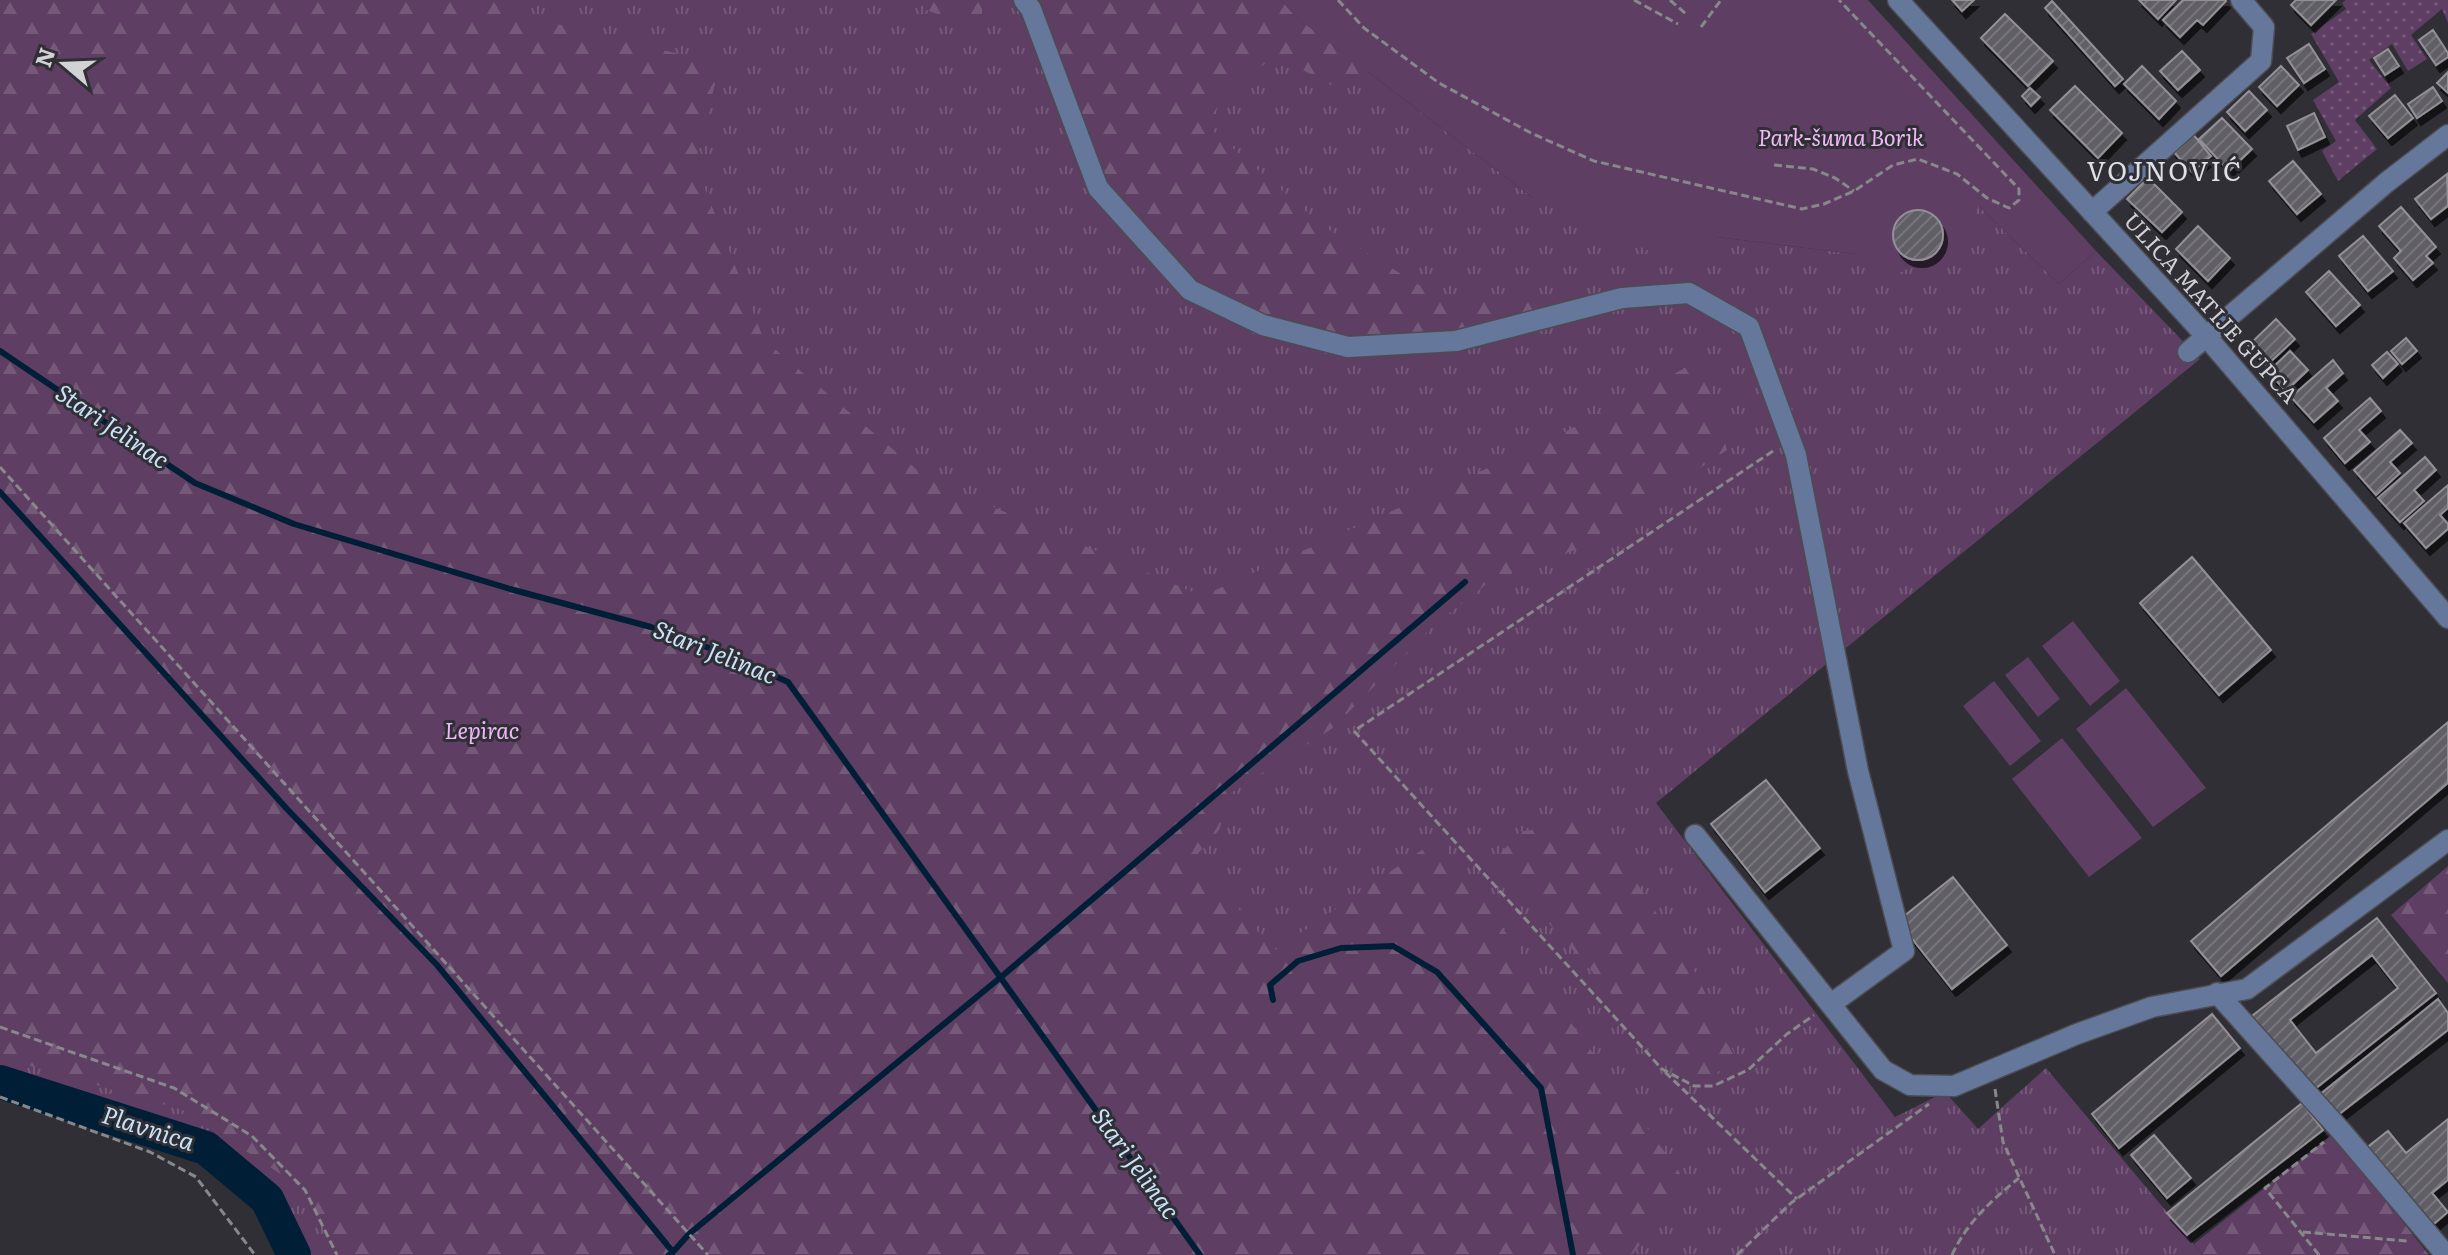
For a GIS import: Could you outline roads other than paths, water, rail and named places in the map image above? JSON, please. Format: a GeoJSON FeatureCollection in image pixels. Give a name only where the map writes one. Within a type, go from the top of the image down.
{"type":"FeatureCollection","features":[{"type":"Feature","properties":{"kind":"street"},"geometry":{"type":"LineString","coordinates":[[1024,0],[1031,9],[1098,188],[1190,290],[1263,325],[1348,347],[1456,341],[1622,298],[1689,293],[1749,327],[1796,455],[1858,771],[1904,951],[1831,1004]]}},
{"type":"Feature","properties":{"kind":"street","name":"ULICA MATIJE GUPCA"},"geometry":{"type":"LineString","coordinates":[[1898,0],[2205,335],[2448,618]]}},
{"type":"Feature","properties":{"kind":"street"},"geometry":{"type":"LineString","coordinates":[[2092,212],[2261,61],[2264,27],[2241,0]]}},
{"type":"Feature","properties":{"kind":"street"},"geometry":{"type":"LineString","coordinates":[[2188,352],[2375,192],[2448,135]]}},
{"type":"Feature","properties":{"kind":"street"},"geometry":{"type":"LineString","coordinates":[[1695,835],[1883,1070],[1910,1085],[1954,1086],[2152,1007],[2247,989],[2448,840]]}},
{"type":"Feature","properties":{"kind":"street"},"geometry":{"type":"LineString","coordinates":[[2217,993],[2340,1129],[2446,1255]]}},
{"type":"Feature","properties":{"kind":"waterway","name":"Stari Jelinac"},"geometry":{"type":"LineString","coordinates":[[0,351],[195,483],[294,524],[510,589],[651,627],[726,654],[788,682],[1200,1255]]}},
{"type":"Feature","properties":{"kind":"waterway"},"geometry":{"type":"LineString","coordinates":[[0,492],[287,809],[437,965],[673,1252],[669,1255]]}},
{"type":"Feature","properties":{"kind":"waterway"},"geometry":{"type":"LineString","coordinates":[[673,1252],[689,1234],[1001,977],[1465,582]]}},
{"type":"Feature","properties":{"kind":"waterway"},"geometry":{"type":"LineString","coordinates":[[1273,1000],[1270,985],[1298,961],[1341,948],[1393,946],[1437,972],[1541,1088],[1573,1255]]}},
{"type":"Feature","properties":{"kind":"waterway","name":"Plavnica"},"geometry":{"type":"LineString","coordinates":[[0,1082],[206,1148],[267,1199],[294,1255]]}},
{"type":"Feature","properties":{"kind":"district","name":"VOJNOVIĆ"},"geometry":{"type":"Point","coordinates":[2165,172]}},
{"type":"Feature","properties":{"kind":"park label","name":"Park-šuma Borik"},"geometry":{"type":"Point","coordinates":[1841,138]}},
{"type":"Feature","properties":{"kind":"park label","name":"Lepirac"},"geometry":{"type":"Point","coordinates":[482,731]}}]}
